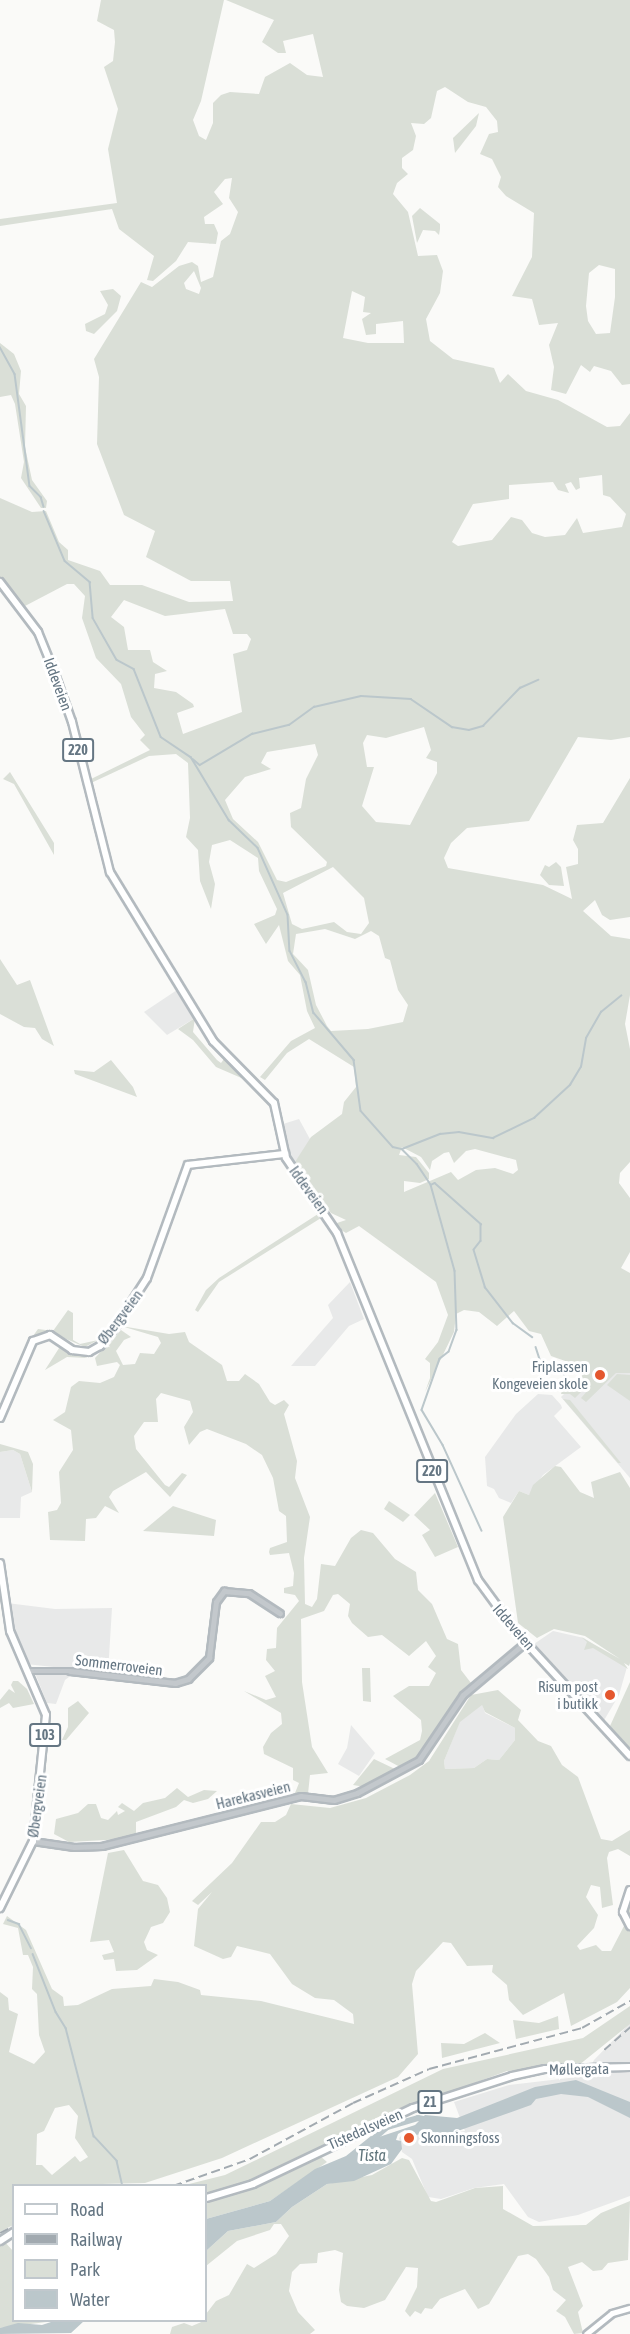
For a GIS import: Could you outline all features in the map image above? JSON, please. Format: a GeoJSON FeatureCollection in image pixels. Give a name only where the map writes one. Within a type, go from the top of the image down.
{"type":"FeatureCollection","features":[{"type":"Feature","properties":{"kind":"main road","name":"Iddeveien"},"geometry":{"type":"LineString","coordinates":[[0,582],[38,632],[55,674],[72,722],[103,853],[116,884],[213,1041],[271,1099],[278,1115],[285,1154],[337,1233],[475,1574],[493,1603],[526,1642],[630,1756]]}},
{"type":"Feature","properties":{"kind":"main road","name":"Øbergveien"},"geometry":{"type":"LineString","coordinates":[[0,1418],[34,1340],[50,1335],[72,1350],[89,1352],[100,1346],[128,1309],[147,1278],[186,1166],[197,1162],[285,1154]]}},
{"type":"Feature","properties":{"kind":"main road","name":"Øbergveien"},"geometry":{"type":"LineString","coordinates":[[0,1563],[6,1616],[46,1715],[33,1841],[0,1908]]}},
{"type":"Feature","properties":{"kind":"main road"},"geometry":{"type":"LineString","coordinates":[[630,1890],[623,1911],[630,1926]]}},
{"type":"Feature","properties":{"kind":"main road","name":"Møllergata"},"geometry":{"type":"LineString","coordinates":[[528,2072],[630,2067]]}},
{"type":"Feature","properties":{"kind":"main road","name":"Tistedalsveien"},"geometry":{"type":"LineString","coordinates":[[207,2198],[253,2184],[413,2108],[528,2072]]}},
{"type":"Feature","properties":{"kind":"main road"},"geometry":{"type":"LineString","coordinates":[[586,2334],[612,2313],[630,2308]]}},
{"type":"Feature","properties":{"kind":"street","name":"Sommerroveien"},"geometry":{"type":"LineString","coordinates":[[27,1671],[61,1671],[175,1683],[188,1679],[209,1658],[216,1602],[224,1591],[249,1593],[280,1613]]}},
{"type":"Feature","properties":{"kind":"street","name":"Harekasveien"},"geometry":{"type":"LineString","coordinates":[[33,1841],[74,1847],[102,1846],[301,1796],[334,1800],[357,1793],[419,1760],[463,1695],[526,1642]]}},
{"type":"Feature","properties":{"kind":"shaded area"},"geometry":{"type":"Polygon","coordinates":[[[177,990],[195,1018],[167,1035],[144,1012],[177,990]]]}},
{"type":"Feature","properties":{"kind":"shaded area"},"geometry":{"type":"Polygon","coordinates":[[[299,1119],[311,1141],[295,1162],[287,1152],[283,1124],[299,1119]]]}},
{"type":"Feature","properties":{"kind":"shaded area"},"geometry":{"type":"Polygon","coordinates":[[[350,1282],[364,1319],[349,1326],[315,1366],[291,1366],[333,1318],[328,1305],[350,1282]]]}},
{"type":"Feature","properties":{"kind":"shaded area"},"geometry":{"type":"Polygon","coordinates":[[[630,1366],[630,1478],[561,1397],[589,1369],[630,1366]]]}},
{"type":"Feature","properties":{"kind":"shaded area"},"geometry":{"type":"Polygon","coordinates":[[[538,1394],[552,1395],[561,1405],[562,1408],[554,1416],[581,1447],[543,1475],[529,1495],[519,1491],[511,1503],[499,1498],[494,1489],[487,1486],[485,1457],[516,1414],[538,1394]]]}},
{"type":"Feature","properties":{"kind":"shaded area"},"geometry":{"type":"Polygon","coordinates":[[[13,1450],[20,1454],[32,1492],[21,1497],[20,1518],[0,1518],[0,1452],[13,1450]]]}},
{"type":"Feature","properties":{"kind":"shaded area"},"geometry":{"type":"Polygon","coordinates":[[[7,1603],[55,1609],[112,1608],[108,1673],[84,1664],[81,1670],[26,1664],[7,1603]]]}},
{"type":"Feature","properties":{"kind":"shaded area"},"geometry":{"type":"Polygon","coordinates":[[[553,1631],[584,1638],[627,1667],[619,1695],[603,1722],[534,1644],[553,1631]]]}},
{"type":"Feature","properties":{"kind":"shaded area"},"geometry":{"type":"Polygon","coordinates":[[[35,1673],[73,1674],[65,1680],[56,1704],[47,1703],[35,1673]]]}},
{"type":"Feature","properties":{"kind":"shaded area"},"geometry":{"type":"Polygon","coordinates":[[[482,1704],[485,1713],[515,1728],[515,1740],[499,1760],[487,1759],[474,1768],[445,1769],[444,1761],[460,1721],[482,1704]]]}},
{"type":"Feature","properties":{"kind":"shaded area"},"geometry":{"type":"Polygon","coordinates":[[[351,1725],[375,1753],[359,1776],[338,1764],[347,1748],[351,1725]]]}},
{"type":"Feature","properties":{"kind":"shaded area"},"geometry":{"type":"Polygon","coordinates":[[[630,2023],[630,2196],[578,2215],[539,2222],[528,2217],[504,2184],[474,2188],[441,2199],[428,2197],[412,2159],[402,2152],[399,2138],[406,2131],[427,2137],[465,2131],[454,2102],[509,2085],[586,2076],[594,2060],[630,2023]]]}},
{"type":"Feature","properties":{"kind":"green space"},"geometry":{"type":"Polygon","coordinates":[[[101,0],[224,0],[201,101],[193,120],[199,136],[206,140],[213,123],[213,103],[221,95],[230,92],[259,94],[265,77],[290,63],[307,75],[323,77],[313,34],[283,41],[286,53],[278,53],[262,42],[274,20],[226,0],[630,0],[630,384],[622,385],[611,371],[594,366],[590,372],[581,365],[566,394],[551,390],[554,367],[549,345],[558,323],[539,325],[532,299],[512,296],[532,257],[534,213],[506,196],[498,187],[501,177],[492,159],[480,154],[489,134],[498,132],[497,121],[486,107],[468,102],[445,87],[437,91],[431,118],[424,124],[411,123],[416,136],[413,150],[402,158],[402,168],[408,174],[397,183],[393,194],[408,212],[418,256],[437,255],[443,271],[440,293],[426,319],[430,341],[453,359],[494,368],[500,383],[508,374],[526,391],[558,400],[607,427],[620,426],[630,413],[630,737],[611,740],[578,737],[529,821],[467,828],[451,843],[444,858],[448,868],[543,885],[572,899],[566,867],[578,864],[578,849],[573,840],[577,825],[603,823],[630,778],[630,917],[610,920],[602,915],[595,900],[583,911],[611,936],[630,939],[630,995],[625,1024],[630,1049],[630,1162],[620,1173],[619,1183],[630,1198],[630,1252],[621,1268],[630,1273],[630,1373],[616,1373],[586,1402],[581,1398],[589,1389],[587,1386],[575,1398],[570,1394],[561,1394],[567,1376],[573,1386],[588,1369],[551,1356],[541,1334],[529,1331],[514,1311],[497,1326],[479,1312],[464,1310],[456,1314],[454,1332],[425,1392],[430,1378],[430,1363],[425,1359],[438,1342],[448,1315],[436,1282],[359,1226],[346,1233],[338,1228],[337,1223],[346,1220],[331,1213],[295,1162],[311,1137],[342,1114],[344,1102],[356,1087],[354,1067],[309,1039],[287,1053],[265,1080],[260,1077],[291,1041],[315,1028],[307,1011],[300,975],[288,961],[279,925],[266,944],[254,924],[275,915],[277,909],[259,871],[258,858],[230,840],[212,845],[209,862],[215,884],[211,909],[200,881],[198,850],[186,837],[190,818],[188,763],[176,754],[149,756],[91,783],[89,780],[150,750],[140,740],[145,735],[131,717],[121,684],[96,658],[82,618],[85,596],[74,584],[67,584],[25,606],[0,577],[0,498],[32,512],[46,511],[59,542],[68,550],[68,560],[100,571],[110,585],[142,585],[189,602],[233,601],[230,581],[191,581],[146,557],[155,531],[124,515],[97,444],[99,377],[94,359],[141,282],[152,287],[179,266],[192,262],[198,266],[201,282],[213,277],[221,241],[230,234],[238,212],[229,198],[232,178],[225,179],[214,192],[223,204],[204,217],[205,224],[214,224],[218,233],[216,244],[188,242],[176,261],[153,281],[147,280],[154,256],[119,229],[112,209],[0,226],[0,219],[117,203],[108,149],[118,109],[104,67],[113,61],[114,30],[97,21],[101,0]],[[599,265],[589,273],[586,306],[588,321],[596,334],[610,333],[615,297],[615,269],[599,265]],[[194,271],[184,283],[186,289],[199,294],[201,288],[194,271]],[[352,291],[343,338],[368,343],[404,343],[403,321],[376,324],[376,334],[366,335],[362,319],[371,313],[363,312],[365,297],[352,291]],[[602,475],[579,478],[580,488],[576,490],[571,482],[565,484],[569,493],[558,490],[553,482],[509,485],[509,499],[473,504],[452,542],[458,546],[492,540],[511,517],[522,520],[532,533],[545,537],[565,535],[577,518],[583,533],[622,527],[626,514],[610,497],[603,495],[602,475]],[[124,600],[111,617],[124,627],[128,650],[150,650],[153,662],[167,671],[155,674],[154,688],[176,692],[193,704],[194,707],[177,713],[183,734],[242,712],[233,654],[247,650],[251,639],[247,634],[233,634],[225,609],[165,616],[124,600]],[[424,727],[386,738],[367,735],[363,743],[367,767],[374,767],[362,806],[376,822],[410,825],[437,773],[437,762],[426,758],[431,750],[424,727]],[[315,744],[267,752],[261,763],[271,769],[245,777],[225,800],[233,819],[258,842],[277,880],[286,882],[326,866],[327,862],[291,827],[290,813],[301,808],[306,779],[318,755],[315,744]],[[333,867],[283,893],[292,924],[302,929],[334,922],[347,932],[361,934],[369,923],[364,898],[333,867]],[[325,929],[296,934],[293,954],[308,970],[316,1005],[331,1031],[368,1029],[403,1022],[408,1005],[398,990],[390,960],[385,958],[379,936],[371,931],[355,939],[325,929]],[[402,1147],[399,1155],[416,1157],[429,1173],[429,1179],[420,1183],[404,1181],[404,1192],[451,1172],[458,1180],[476,1170],[495,1168],[513,1174],[518,1170],[516,1160],[475,1149],[466,1151],[454,1163],[449,1152],[444,1153],[432,1161],[430,1170],[421,1157],[402,1147]]]}},
{"type":"Feature","properties":{"kind":"green space"},"geometry":{"type":"Polygon","coordinates":[[[479,113],[476,126],[455,153],[453,138],[479,113]]]}},
{"type":"Feature","properties":{"kind":"green space"},"geometry":{"type":"Polygon","coordinates":[[[420,208],[440,224],[440,229],[439,235],[435,231],[423,230],[417,243],[412,216],[420,208]]]}},
{"type":"Feature","properties":{"kind":"green space"},"geometry":{"type":"Polygon","coordinates":[[[113,289],[121,296],[117,311],[94,334],[86,331],[85,324],[105,314],[108,305],[100,291],[113,289]]]}},
{"type":"Feature","properties":{"kind":"green space"},"geometry":{"type":"Polygon","coordinates":[[[0,343],[14,354],[21,371],[19,394],[26,406],[25,447],[32,480],[47,501],[46,508],[41,508],[21,478],[24,462],[15,404],[11,395],[0,397],[0,343]]]}},
{"type":"Feature","properties":{"kind":"green space"},"geometry":{"type":"Polygon","coordinates":[[[10,772],[54,843],[54,855],[14,784],[3,779],[10,772]]]}},
{"type":"Feature","properties":{"kind":"green space"},"geometry":{"type":"Polygon","coordinates":[[[556,862],[561,867],[564,886],[549,885],[540,875],[545,865],[549,867],[556,862]]]}},
{"type":"Feature","properties":{"kind":"green space"},"geometry":{"type":"Polygon","coordinates":[[[0,959],[17,985],[30,980],[54,1046],[42,1039],[35,1028],[24,1027],[0,1014],[0,959]]]}},
{"type":"Feature","properties":{"kind":"green space"},"geometry":{"type":"Polygon","coordinates":[[[195,1018],[193,1032],[217,1060],[221,1063],[224,1059],[246,1080],[216,1067],[193,1040],[178,1029],[195,1018]]]}},
{"type":"Feature","properties":{"kind":"green space"},"geometry":{"type":"Polygon","coordinates":[[[111,1060],[133,1087],[137,1097],[75,1074],[74,1070],[94,1072],[111,1060]]]}},
{"type":"Feature","properties":{"kind":"green space"},"geometry":{"type":"Polygon","coordinates":[[[318,1214],[321,1218],[219,1282],[198,1312],[195,1310],[206,1290],[219,1278],[318,1214]]]}},
{"type":"Feature","properties":{"kind":"green space"},"geometry":{"type":"Polygon","coordinates":[[[68,1310],[73,1313],[73,1340],[80,1344],[98,1340],[85,1347],[52,1333],[33,1336],[38,1329],[53,1331],[68,1310]]]}},
{"type":"Feature","properties":{"kind":"green space"},"geometry":{"type":"Polygon","coordinates":[[[121,1326],[169,1334],[185,1332],[189,1342],[222,1365],[227,1381],[239,1381],[245,1374],[259,1384],[270,1402],[275,1405],[284,1400],[289,1405],[284,1414],[297,1461],[295,1478],[310,1517],[304,1558],[305,1604],[312,1607],[317,1599],[321,1564],[335,1566],[351,1538],[361,1530],[373,1533],[395,1559],[416,1572],[418,1590],[432,1604],[447,1639],[458,1644],[461,1670],[471,1683],[454,1701],[419,1755],[402,1768],[385,1759],[420,1740],[421,1720],[393,1696],[409,1686],[429,1686],[436,1673],[428,1667],[436,1656],[426,1641],[409,1656],[382,1635],[368,1637],[352,1623],[348,1616],[350,1604],[338,1594],[333,1595],[324,1611],[301,1619],[302,1682],[312,1747],[328,1773],[310,1775],[308,1794],[295,1793],[299,1783],[293,1780],[293,1768],[264,1754],[263,1747],[271,1733],[282,1724],[281,1713],[244,1691],[266,1700],[276,1697],[265,1676],[275,1671],[266,1660],[267,1649],[276,1648],[277,1628],[299,1601],[295,1595],[284,1593],[284,1588],[293,1586],[294,1573],[289,1553],[270,1555],[269,1552],[270,1548],[287,1542],[286,1516],[279,1511],[273,1478],[262,1455],[246,1444],[207,1429],[200,1432],[189,1445],[184,1427],[193,1412],[190,1401],[161,1393],[156,1399],[158,1422],[144,1422],[134,1436],[136,1449],[165,1485],[169,1487],[182,1473],[187,1475],[170,1497],[146,1472],[113,1491],[109,1497],[119,1513],[105,1506],[96,1518],[86,1519],[85,1541],[50,1540],[48,1512],[57,1510],[61,1503],[59,1472],[73,1450],[71,1430],[53,1420],[65,1412],[71,1387],[79,1381],[100,1383],[114,1377],[120,1365],[117,1362],[97,1366],[95,1358],[121,1330],[131,1337],[124,1340],[116,1351],[123,1365],[135,1364],[140,1353],[154,1354],[161,1343],[158,1337],[121,1326]]]}},
{"type":"Feature","properties":{"kind":"green space"},"geometry":{"type":"Polygon","coordinates":[[[61,1345],[87,1358],[67,1357],[45,1370],[61,1345]]]}},
{"type":"Feature","properties":{"kind":"green space"},"geometry":{"type":"Polygon","coordinates":[[[617,1374],[630,1375],[630,1401],[607,1385],[617,1374]]]}},
{"type":"Feature","properties":{"kind":"green space"},"geometry":{"type":"Polygon","coordinates":[[[563,1399],[570,1400],[621,1463],[618,1463],[563,1399]]]}},
{"type":"Feature","properties":{"kind":"green space"},"geometry":{"type":"Polygon","coordinates":[[[0,1444],[28,1452],[33,1464],[32,1492],[20,1454],[13,1450],[0,1452],[0,1444]]]}},
{"type":"Feature","properties":{"kind":"green space"},"geometry":{"type":"Polygon","coordinates":[[[555,1466],[561,1467],[580,1492],[594,1498],[591,1482],[620,1472],[630,1488],[630,1663],[629,1666],[624,1663],[628,1669],[593,1648],[584,1650],[587,1642],[581,1637],[620,1659],[585,1636],[554,1629],[537,1638],[518,1623],[503,1517],[519,1491],[529,1495],[533,1485],[555,1466]]]}},
{"type":"Feature","properties":{"kind":"green space"},"geometry":{"type":"Polygon","coordinates":[[[435,1493],[458,1547],[435,1557],[422,1535],[430,1530],[414,1515],[435,1493]]]}},
{"type":"Feature","properties":{"kind":"green space"},"geometry":{"type":"Polygon","coordinates":[[[389,1501],[410,1515],[403,1522],[384,1509],[389,1501]]]}},
{"type":"Feature","properties":{"kind":"green space"},"geometry":{"type":"Polygon","coordinates":[[[173,1506],[216,1520],[214,1536],[143,1531],[173,1506]]]}},
{"type":"Feature","properties":{"kind":"green space"},"geometry":{"type":"Polygon","coordinates":[[[362,1668],[370,1668],[371,1702],[363,1701],[362,1668]]]}},
{"type":"Feature","properties":{"kind":"green space"},"geometry":{"type":"Polygon","coordinates":[[[13,1681],[18,1681],[27,1689],[34,1704],[13,1708],[9,1703],[0,1708],[0,1700],[9,1689],[15,1693],[11,1685],[13,1681]]]}},
{"type":"Feature","properties":{"kind":"green space"},"geometry":{"type":"Polygon","coordinates":[[[630,1682],[630,1751],[610,1726],[630,1682]]]}},
{"type":"Feature","properties":{"kind":"green space"},"geometry":{"type":"Polygon","coordinates":[[[498,1690],[521,1710],[518,1720],[538,1741],[551,1746],[562,1765],[578,1777],[601,1839],[612,1841],[630,1830],[630,1856],[618,1849],[609,1852],[607,1858],[613,1905],[602,1908],[600,1887],[591,1885],[586,1897],[598,1915],[594,1928],[577,1946],[580,1950],[596,1945],[602,1951],[611,1951],[624,1926],[630,1897],[630,1988],[617,2002],[571,2026],[564,1993],[523,2015],[509,2000],[507,1985],[492,1972],[493,1965],[467,1966],[451,1943],[443,1942],[416,1971],[412,1984],[418,2054],[398,2077],[222,2158],[145,2183],[12,2184],[12,2226],[0,2232],[0,1992],[8,1998],[9,2010],[18,2014],[9,2052],[34,2064],[45,2052],[39,2035],[37,1994],[32,1989],[33,1967],[28,1955],[23,1955],[18,1928],[3,1924],[7,1916],[26,1930],[52,1989],[63,1997],[64,2006],[78,2005],[112,1989],[151,1986],[154,1979],[178,1982],[200,1990],[201,1995],[261,2001],[354,2024],[353,2014],[334,2000],[315,1998],[292,1984],[270,1954],[237,1946],[231,1957],[223,1959],[194,1946],[198,1909],[212,1892],[198,1905],[192,1901],[232,1863],[261,1822],[275,1822],[286,1815],[291,1804],[330,1808],[366,1798],[410,1775],[429,1761],[471,1695],[498,1690]],[[482,1705],[460,1722],[444,1761],[445,1769],[474,1768],[487,1759],[499,1760],[515,1740],[515,1728],[485,1712],[482,1705]],[[69,2105],[55,2108],[44,2131],[37,2134],[36,2165],[42,2165],[52,2175],[75,2156],[80,2162],[88,2157],[75,2138],[78,2116],[69,2105]]]}},
{"type":"Feature","properties":{"kind":"green space"},"geometry":{"type":"Polygon","coordinates":[[[78,1701],[89,1713],[66,1740],[62,1740],[68,1727],[68,1708],[78,1701]]]}},
{"type":"Feature","properties":{"kind":"green space"},"geometry":{"type":"Polygon","coordinates":[[[374,1759],[397,1770],[365,1787],[353,1785],[374,1759]]]}},
{"type":"Feature","properties":{"kind":"green space"},"geometry":{"type":"Polygon","coordinates":[[[177,1788],[188,1797],[204,1790],[217,1791],[208,1799],[193,1803],[184,1800],[176,1807],[136,1822],[136,1835],[124,1839],[69,1842],[54,1834],[56,1819],[78,1813],[88,1804],[96,1804],[101,1818],[108,1820],[117,1811],[118,1815],[125,1811],[118,1807],[122,1803],[134,1811],[143,1803],[165,1798],[177,1788]]]}},
{"type":"Feature","properties":{"kind":"green space"},"geometry":{"type":"Polygon","coordinates":[[[124,1850],[143,1881],[158,1885],[167,1898],[170,1912],[163,1923],[151,1927],[144,1942],[147,1950],[158,1955],[137,1970],[116,1971],[114,1959],[104,1960],[102,1955],[114,1952],[109,1940],[90,1942],[108,1853],[124,1850]]]}},
{"type":"Feature","properties":{"kind":"green space"},"geometry":{"type":"Polygon","coordinates":[[[630,2006],[630,2024],[579,2065],[507,2071],[393,2113],[327,2144],[319,2155],[327,2162],[270,2201],[207,2219],[207,2184],[189,2184],[225,2175],[443,2069],[583,2038],[630,2006]]]}},
{"type":"Feature","properties":{"kind":"green space"},"geometry":{"type":"Polygon","coordinates":[[[558,2016],[559,2029],[516,2039],[513,2020],[539,2023],[558,2016]]]}},
{"type":"Feature","properties":{"kind":"green space"},"geometry":{"type":"Polygon","coordinates":[[[485,2033],[500,2043],[442,2058],[441,2043],[464,2044],[485,2033]]]}},
{"type":"Feature","properties":{"kind":"green space"},"geometry":{"type":"Polygon","coordinates":[[[402,2158],[409,2160],[431,2201],[436,2202],[475,2188],[503,2186],[503,2209],[533,2226],[586,2225],[601,2213],[630,2201],[628,2260],[608,2263],[602,2270],[593,2271],[582,2262],[568,2267],[583,2306],[578,2312],[583,2333],[574,2334],[565,2317],[556,2311],[566,2300],[553,2290],[549,2277],[536,2259],[528,2254],[518,2256],[489,2304],[478,2309],[465,2289],[440,2299],[432,2309],[425,2308],[421,2314],[415,2311],[410,2317],[405,2311],[417,2287],[418,2268],[406,2267],[385,2300],[364,2308],[347,2306],[341,2302],[339,2290],[343,2253],[335,2250],[318,2253],[317,2263],[300,2264],[292,2272],[289,2291],[298,2312],[315,2330],[310,2334],[170,2334],[172,2327],[184,2323],[192,2326],[207,2322],[207,2313],[216,2301],[229,2295],[247,2264],[254,2268],[276,2254],[289,2236],[281,2224],[274,2224],[270,2230],[237,2241],[207,2265],[207,2250],[228,2231],[276,2222],[292,2207],[327,2184],[372,2175],[402,2158]]]}},
{"type":"Feature","properties":{"kind":"green space"},"geometry":{"type":"Polygon","coordinates":[[[4,2241],[12,2250],[12,2322],[46,2322],[0,2328],[0,2245],[4,2241]]]}},
{"type":"Feature","properties":{"kind":"water","name":"Tista"},"geometry":{"type":"Polygon","coordinates":[[[576,2080],[630,2102],[630,2118],[588,2097],[561,2094],[536,2099],[531,2105],[455,2132],[414,2135],[405,2130],[398,2134],[396,2140],[401,2141],[402,2149],[391,2164],[354,2181],[327,2184],[292,2207],[276,2222],[228,2231],[207,2250],[207,2219],[270,2201],[315,2169],[346,2156],[371,2136],[376,2138],[415,2125],[425,2115],[457,2118],[535,2087],[576,2080]]]}},
{"type":"Feature","properties":{"kind":"water"},"geometry":{"type":"Polygon","coordinates":[[[51,2322],[83,2322],[71,2333],[0,2334],[0,2328],[18,2323],[42,2325],[51,2322]]]}},
{"type":"Feature","properties":{"kind":"waterway"},"geometry":{"type":"LineString","coordinates":[[0,347],[15,374],[30,486],[41,497],[44,507]]}},
{"type":"Feature","properties":{"kind":"waterway"},"geometry":{"type":"LineString","coordinates":[[44,511],[65,561],[90,582],[93,618],[117,660],[134,669],[161,737],[191,757],[229,820],[258,848],[288,915],[290,951],[306,982],[314,1013],[354,1060],[361,1111],[393,1147],[402,1149],[417,1164],[431,1185],[455,1271],[457,1330],[449,1352],[440,1359],[422,1410],[443,1445],[482,1531]]}},
{"type":"Feature","properties":{"kind":"waterway"},"geometry":{"type":"LineString","coordinates":[[193,759],[200,765],[252,734],[289,725],[314,707],[361,696],[411,699],[452,727],[469,730],[483,726],[520,688],[538,680]]}},
{"type":"Feature","properties":{"kind":"waterway"},"geometry":{"type":"LineString","coordinates":[[402,1149],[440,1134],[459,1132],[493,1138],[534,1118],[570,1085],[581,1067],[586,1038],[601,1012],[621,996]]}},
{"type":"Feature","properties":{"kind":"waterway"},"geometry":{"type":"LineString","coordinates":[[431,1185],[435,1183],[481,1224],[481,1241],[474,1250],[485,1287],[513,1323],[532,1337]]}},
{"type":"Feature","properties":{"kind":"waterway"},"geometry":{"type":"LineString","coordinates":[[536,1347],[542,1366],[549,1371]]}},
{"type":"Feature","properties":{"kind":"waterway"},"geometry":{"type":"LineString","coordinates":[[562,1372],[569,1379]]}},
{"type":"Feature","properties":{"kind":"waterway"},"geometry":{"type":"LineString","coordinates":[[8,1920],[19,1924],[31,1948]]}},
{"type":"Feature","properties":{"kind":"waterway"},"geometry":{"type":"LineString","coordinates":[[33,1954],[56,2012],[66,2028],[94,2136],[117,2161],[123,2184]]}},
{"type":"Feature","properties":{"kind":"waterway"},"geometry":{"type":"LineString","coordinates":[[371,2141],[387,2127],[418,2118],[428,2120]]}},
{"type":"Feature","properties":{"kind":"railway"},"geometry":{"type":"LineString","coordinates":[[179,2184],[250,2159],[353,2103],[429,2069],[582,2028],[630,2001]]}},
{"type":"Feature","properties":{"kind":"railway"},"geometry":{"type":"LineString","coordinates":[[604,2050],[630,2027]]}},
{"type":"Feature","properties":{"kind":"railway"},"geometry":{"type":"LineString","coordinates":[[0,2233],[12,2227]]}},
{"type":"Feature","properties":{"kind":"place","name":"Friplassen Kongeveien skole"},"geometry":{"type":"Point","coordinates":[600,1375]}},
{"type":"Feature","properties":{"kind":"place","name":"Risum post i butikk"},"geometry":{"type":"Point","coordinates":[610,1695]}},
{"type":"Feature","properties":{"kind":"place","name":"Skonningsfoss"},"geometry":{"type":"Point","coordinates":[409,2138]}}]}
